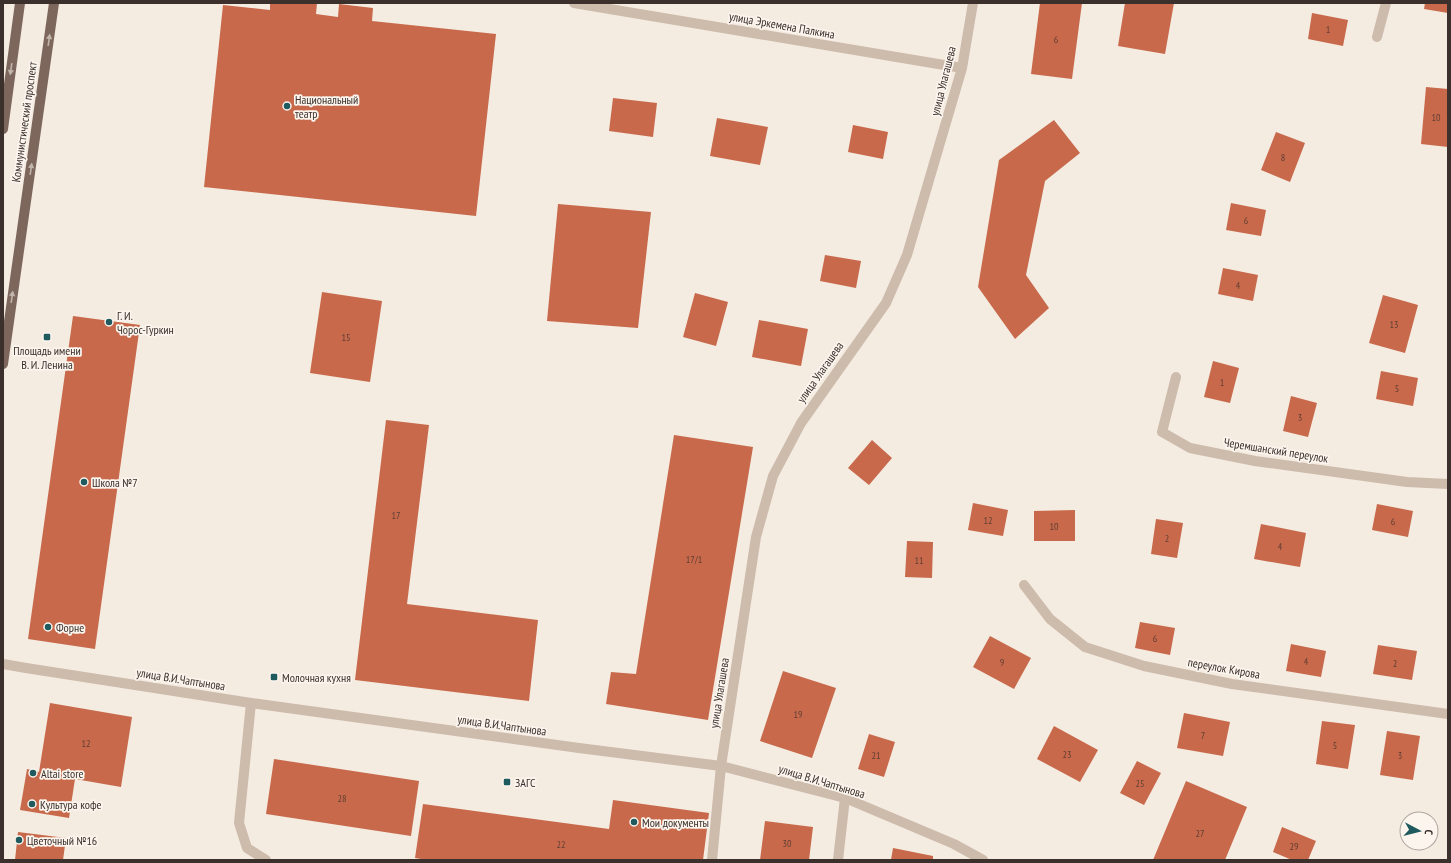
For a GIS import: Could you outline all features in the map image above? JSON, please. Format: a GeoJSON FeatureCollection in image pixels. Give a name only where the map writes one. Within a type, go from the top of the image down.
{"type":"FeatureCollection","features":[{"type":"Feature","properties":{"kind":"main road","name":"Коммунистический проспект"},"geometry":{"type":"LineString","coordinates":[[3,129],[20,3]]}},
{"type":"Feature","properties":{"kind":"main road","name":"Коммунистический проспект"},"geometry":{"type":"LineString","coordinates":[[3,364],[54,3]]}},
{"type":"Feature","properties":{"kind":"street","name":"улица Эркемена Палкина"},"geometry":{"type":"LineString","coordinates":[[574,3],[962,68]]}},
{"type":"Feature","properties":{"kind":"street","name":"улица Улагашева"},"geometry":{"type":"LineString","coordinates":[[712,860],[721,766],[756,537],[773,476],[801,422],[886,303],[907,255],[962,68],[973,3]]}},
{"type":"Feature","properties":{"kind":"street"},"geometry":{"type":"LineString","coordinates":[[1377,37],[1386,3]]}},
{"type":"Feature","properties":{"kind":"street","name":"Черемшанский переулок"},"geometry":{"type":"LineString","coordinates":[[1176,377],[1162,432],[1190,448],[1262,462],[1407,482],[1448,484]]}},
{"type":"Feature","properties":{"kind":"street","name":"переулок Кирова"},"geometry":{"type":"LineString","coordinates":[[1024,585],[1050,619],[1085,647],[1144,666],[1232,684],[1448,714]]}},
{"type":"Feature","properties":{"kind":"street","name":"улица В.И.Чаптынова"},"geometry":{"type":"LineString","coordinates":[[3,664],[251,703],[721,766],[845,798],[954,844],[983,860]]}},
{"type":"Feature","properties":{"kind":"street"},"geometry":{"type":"LineString","coordinates":[[251,703],[239,823],[247,848],[266,860]]}},
{"type":"Feature","properties":{"kind":"street"},"geometry":{"type":"LineString","coordinates":[[838,860],[845,798]]}},
{"type":"Feature","properties":{"kind":"building"},"geometry":{"type":"Polygon","coordinates":[[[270,3],[317,3],[316,14],[338,17],[339,4],[373,8],[372,21],[496,34],[476,216],[204,187],[223,5],[270,10],[270,3]]]}},
{"type":"Feature","properties":{"kind":"building"},"geometry":{"type":"Polygon","coordinates":[[[1040,3],[1082,3],[1072,79],[1031,74],[1040,3]]]}},
{"type":"Feature","properties":{"kind":"building"},"geometry":{"type":"Polygon","coordinates":[[[1125,3],[1174,3],[1165,54],[1118,46],[1125,3]]]}},
{"type":"Feature","properties":{"kind":"building"},"geometry":{"type":"Polygon","coordinates":[[[1425,3],[1448,3],[1448,13],[1424,9],[1425,3]]]}},
{"type":"Feature","properties":{"kind":"building"},"geometry":{"type":"Polygon","coordinates":[[[1312,13],[1348,20],[1343,46],[1308,39],[1312,13]]]}},
{"type":"Feature","properties":{"kind":"building"},"geometry":{"type":"Polygon","coordinates":[[[1426,87],[1448,89],[1448,147],[1421,144],[1426,87]]]}},
{"type":"Feature","properties":{"kind":"building"},"geometry":{"type":"Polygon","coordinates":[[[613,98],[657,103],[653,137],[609,131],[613,98]]]}},
{"type":"Feature","properties":{"kind":"building"},"geometry":{"type":"Polygon","coordinates":[[[717,118],[768,127],[760,165],[710,156],[717,118]]]}},
{"type":"Feature","properties":{"kind":"building"},"geometry":{"type":"Polygon","coordinates":[[[1054,120],[1080,153],[1045,181],[1026,275],[1049,308],[1015,339],[978,287],[999,160],[1054,120]]]}},
{"type":"Feature","properties":{"kind":"building"},"geometry":{"type":"Polygon","coordinates":[[[853,125],[888,132],[883,159],[848,152],[853,125]]]}},
{"type":"Feature","properties":{"kind":"building"},"geometry":{"type":"Polygon","coordinates":[[[1276,132],[1305,143],[1290,182],[1261,170],[1276,132]]]}},
{"type":"Feature","properties":{"kind":"building"},"geometry":{"type":"Polygon","coordinates":[[[1231,203],[1266,210],[1261,236],[1226,230],[1231,203]]]}},
{"type":"Feature","properties":{"kind":"building"},"geometry":{"type":"Polygon","coordinates":[[[558,204],[651,212],[638,328],[547,321],[558,204]]]}},
{"type":"Feature","properties":{"kind":"building"},"geometry":{"type":"Polygon","coordinates":[[[825,255],[861,261],[856,288],[820,281],[825,255]]]}},
{"type":"Feature","properties":{"kind":"building"},"geometry":{"type":"Polygon","coordinates":[[[1223,268],[1258,275],[1253,301],[1218,294],[1223,268]]]}},
{"type":"Feature","properties":{"kind":"building"},"geometry":{"type":"Polygon","coordinates":[[[322,292],[382,301],[370,382],[310,373],[322,292]]]}},
{"type":"Feature","properties":{"kind":"building"},"geometry":{"type":"Polygon","coordinates":[[[695,293],[728,302],[716,346],[683,337],[695,293]]]}},
{"type":"Feature","properties":{"kind":"building"},"geometry":{"type":"Polygon","coordinates":[[[1383,295],[1418,305],[1405,353],[1369,343],[1383,295]]]}},
{"type":"Feature","properties":{"kind":"building","name":"Школа №7"},"geometry":{"type":"Polygon","coordinates":[[[73,316],[140,325],[95,649],[28,639],[73,316]]]}},
{"type":"Feature","properties":{"kind":"building"},"geometry":{"type":"Polygon","coordinates":[[[759,320],[808,329],[801,366],[752,357],[759,320]]]}},
{"type":"Feature","properties":{"kind":"building"},"geometry":{"type":"Polygon","coordinates":[[[1213,361],[1239,368],[1230,403],[1204,397],[1213,361]]]}},
{"type":"Feature","properties":{"kind":"building"},"geometry":{"type":"Polygon","coordinates":[[[1381,371],[1418,378],[1413,406],[1376,399],[1381,371]]]}},
{"type":"Feature","properties":{"kind":"building"},"geometry":{"type":"Polygon","coordinates":[[[1291,396],[1317,403],[1308,437],[1283,431],[1291,396]]]}},
{"type":"Feature","properties":{"kind":"building"},"geometry":{"type":"Polygon","coordinates":[[[386,420],[429,425],[407,604],[538,620],[529,701],[355,680],[386,420]]]}},
{"type":"Feature","properties":{"kind":"building"},"geometry":{"type":"Polygon","coordinates":[[[674,435],[753,447],[708,720],[606,704],[611,672],[636,674],[674,435]]]}},
{"type":"Feature","properties":{"kind":"building"},"geometry":{"type":"Polygon","coordinates":[[[872,440],[892,458],[869,485],[848,468],[872,440]]]}},
{"type":"Feature","properties":{"kind":"building"},"geometry":{"type":"Polygon","coordinates":[[[973,503],[1008,510],[1003,536],[968,530],[973,503]]]}},
{"type":"Feature","properties":{"kind":"building"},"geometry":{"type":"Polygon","coordinates":[[[1377,504],[1413,511],[1408,537],[1372,530],[1377,504]]]}},
{"type":"Feature","properties":{"kind":"building"},"geometry":{"type":"Polygon","coordinates":[[[1075,510],[1075,541],[1034,541],[1034,511],[1075,510]]]}},
{"type":"Feature","properties":{"kind":"building"},"geometry":{"type":"Polygon","coordinates":[[[1156,519],[1183,523],[1177,558],[1151,554],[1156,519]]]}},
{"type":"Feature","properties":{"kind":"building"},"geometry":{"type":"Polygon","coordinates":[[[1261,524],[1306,533],[1300,567],[1254,559],[1261,524]]]}},
{"type":"Feature","properties":{"kind":"building"},"geometry":{"type":"Polygon","coordinates":[[[907,541],[933,542],[932,578],[905,577],[907,541]]]}},
{"type":"Feature","properties":{"kind":"building"},"geometry":{"type":"Polygon","coordinates":[[[1140,622],[1175,628],[1170,655],[1135,648],[1140,622]]]}},
{"type":"Feature","properties":{"kind":"building"},"geometry":{"type":"Polygon","coordinates":[[[990,636],[1031,658],[1014,689],[973,667],[990,636]]]}},
{"type":"Feature","properties":{"kind":"building"},"geometry":{"type":"Polygon","coordinates":[[[1291,644],[1326,651],[1321,677],[1286,671],[1291,644]]]}},
{"type":"Feature","properties":{"kind":"building"},"geometry":{"type":"Polygon","coordinates":[[[1378,645],[1417,651],[1412,680],[1373,674],[1378,645]]]}},
{"type":"Feature","properties":{"kind":"building"},"geometry":{"type":"Polygon","coordinates":[[[783,671],[836,688],[812,758],[760,741],[783,671]]]}},
{"type":"Feature","properties":{"kind":"building"},"geometry":{"type":"Polygon","coordinates":[[[50,703],[132,717],[121,787],[75,779],[69,818],[20,810],[27,769],[39,772],[50,703]]]}},
{"type":"Feature","properties":{"kind":"building"},"geometry":{"type":"Polygon","coordinates":[[[1184,713],[1230,722],[1223,756],[1177,748],[1184,713]]]}},
{"type":"Feature","properties":{"kind":"building"},"geometry":{"type":"Polygon","coordinates":[[[1322,721],[1355,725],[1348,769],[1316,764],[1322,721]]]}},
{"type":"Feature","properties":{"kind":"building"},"geometry":{"type":"Polygon","coordinates":[[[1054,726],[1098,750],[1080,782],[1037,759],[1054,726]]]}},
{"type":"Feature","properties":{"kind":"building"},"geometry":{"type":"Polygon","coordinates":[[[1387,731],[1420,736],[1413,780],[1380,775],[1387,731]]]}},
{"type":"Feature","properties":{"kind":"building"},"geometry":{"type":"Polygon","coordinates":[[[869,734],[895,742],[884,777],[858,769],[869,734]]]}},
{"type":"Feature","properties":{"kind":"building"},"geometry":{"type":"Polygon","coordinates":[[[274,759],[419,781],[411,836],[266,814],[274,759]]]}},
{"type":"Feature","properties":{"kind":"building"},"geometry":{"type":"Polygon","coordinates":[[[1137,761],[1161,773],[1144,805],[1120,793],[1137,761]]]}},
{"type":"Feature","properties":{"kind":"building"},"geometry":{"type":"Polygon","coordinates":[[[1186,781],[1247,807],[1225,860],[1153,860],[1186,781]]]}},
{"type":"Feature","properties":{"kind":"building"},"geometry":{"type":"Polygon","coordinates":[[[613,800],[709,813],[703,860],[427,860],[415,858],[423,804],[609,829],[613,800]]]}},
{"type":"Feature","properties":{"kind":"building"},"geometry":{"type":"Polygon","coordinates":[[[765,821],[813,827],[809,860],[760,860],[765,821]]]}},
{"type":"Feature","properties":{"kind":"building"},"geometry":{"type":"Polygon","coordinates":[[[1282,827],[1316,841],[1308,860],[1292,860],[1273,852],[1282,827]]]}},
{"type":"Feature","properties":{"kind":"building"},"geometry":{"type":"Polygon","coordinates":[[[18,832],[66,838],[63,860],[15,860],[18,832]]]}},
{"type":"Feature","properties":{"kind":"building"},"geometry":{"type":"Polygon","coordinates":[[[893,848],[933,856],[933,860],[891,860],[893,848]]]}},
{"type":"Feature","properties":{"kind":"place","name":"Национальный театр"},"geometry":{"type":"Point","coordinates":[287,106]}},
{"type":"Feature","properties":{"kind":"place","name":"Г. И. Чорос-Гуркин"},"geometry":{"type":"Point","coordinates":[109,322]}},
{"type":"Feature","properties":{"kind":"place","name":"Площадь имени В. И. Ленина"},"geometry":{"type":"Point","coordinates":[47,337]}},
{"type":"Feature","properties":{"kind":"place","name":"Школа №7"},"geometry":{"type":"Point","coordinates":[84,482]}},
{"type":"Feature","properties":{"kind":"place","name":"Форне"},"geometry":{"type":"Point","coordinates":[48,627]}},
{"type":"Feature","properties":{"kind":"place","name":"Молочная кухня"},"geometry":{"type":"Point","coordinates":[274,677]}},
{"type":"Feature","properties":{"kind":"place","name":"Altai store"},"geometry":{"type":"Point","coordinates":[33,773]}},
{"type":"Feature","properties":{"kind":"place","name":"ЗАГС"},"geometry":{"type":"Point","coordinates":[507,782]}},
{"type":"Feature","properties":{"kind":"place","name":"Культура кофе"},"geometry":{"type":"Point","coordinates":[32,804]}},
{"type":"Feature","properties":{"kind":"place","name":"Мои документы"},"geometry":{"type":"Point","coordinates":[634,822]}},
{"type":"Feature","properties":{"kind":"place","name":"Цветочный №16"},"geometry":{"type":"Point","coordinates":[19,840]}}]}
